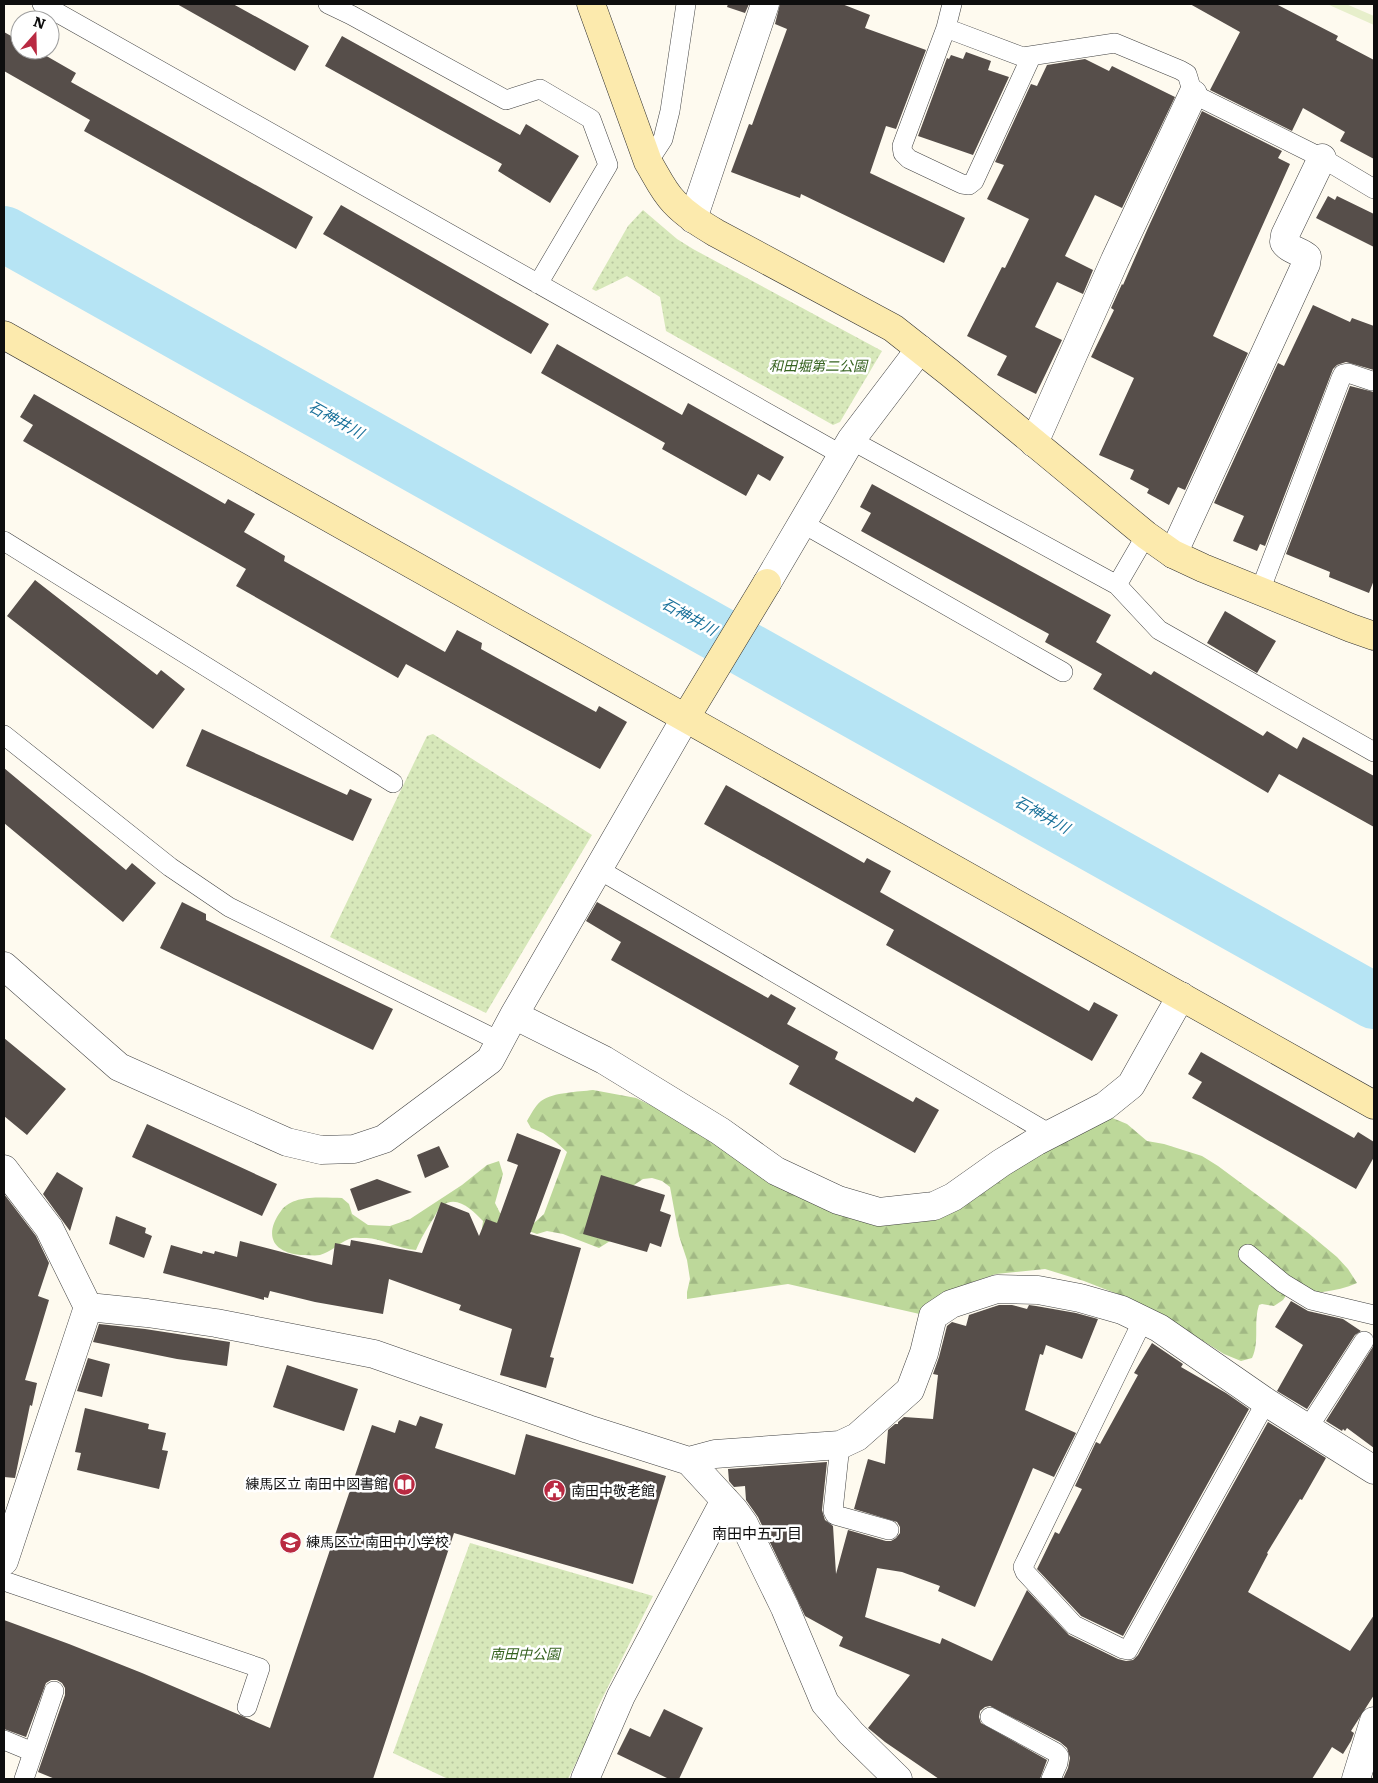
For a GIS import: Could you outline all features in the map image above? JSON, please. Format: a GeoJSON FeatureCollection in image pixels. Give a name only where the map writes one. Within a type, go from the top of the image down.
{"type":"FeatureCollection","features":[{"type":"Feature","properties":{"kind":"street"},"geometry":{"type":"LineString","coordinates":[[590,4],[648,162],[674,202],[693,219],[716,234],[893,328],[1146,535],[1173,554],[1203,568],[1374,636]]}},
{"type":"Feature","properties":{"kind":"street"},"geometry":{"type":"LineString","coordinates":[[693,219],[765,4]]}},
{"type":"Feature","properties":{"kind":"street"},"geometry":{"type":"LineString","coordinates":[[1034,443],[1115,260],[1193,94]]}},
{"type":"Feature","properties":{"kind":"street"},"geometry":{"type":"LineString","coordinates":[[1173,554],[1306,264],[1307,257],[1304,254],[1286,246],[1284,242],[1285,235],[1322,158]]}},
{"type":"Feature","properties":{"kind":"street"},"geometry":{"type":"LineString","coordinates":[[4,335],[1374,1104]]}},
{"type":"Feature","properties":{"kind":"street"},"geometry":{"type":"LineString","coordinates":[[4,966],[120,1067],[287,1142],[321,1150],[354,1149],[384,1139],[490,1060],[514,1015],[708,679],[847,448],[920,349]]}},
{"type":"Feature","properties":{"kind":"street"},"geometry":{"type":"LineString","coordinates":[[514,1015],[604,1060],[720,1131],[776,1171],[838,1200],[879,1212],[934,1206],[954,1197],[1000,1164],[1050,1134],[1105,1106],[1131,1086],[1182,996]]}},
{"type":"Feature","properties":{"kind":"street"},"geometry":{"type":"LineString","coordinates":[[4,1169],[49,1228],[88,1307],[4,1560]]}},
{"type":"Feature","properties":{"kind":"street"},"geometry":{"type":"LineString","coordinates":[[689,1461],[715,1454],[840,1444],[857,1438],[910,1390],[924,1353],[933,1316],[952,1304],[997,1289],[1038,1290],[1080,1298],[1122,1310],[1143,1320],[1158,1328],[1266,1402],[1374,1470]]}},
{"type":"Feature","properties":{"kind":"street"},"geometry":{"type":"LineString","coordinates":[[88,1307],[147,1312],[216,1323],[374,1354],[588,1430],[689,1461],[744,1524],[784,1608],[825,1703],[850,1733],[898,1779]]}},
{"type":"Feature","properties":{"kind":"street"},"geometry":{"type":"LineString","coordinates":[[585,1779],[621,1696],[725,1500]]}},
{"type":"Feature","properties":{"kind":"street"},"geometry":{"type":"LineString","coordinates":[[1356,1779],[1372,1737]]}},
{"type":"Feature","properties":{"kind":"lane"},"geometry":{"type":"LineString","coordinates":[[42,4],[538,284],[847,448],[1117,585],[1159,630],[1374,752]]}},
{"type":"Feature","properties":{"kind":"lane"},"geometry":{"type":"LineString","coordinates":[[328,4],[506,100],[540,89],[591,119],[608,165],[538,284]]}},
{"type":"Feature","properties":{"kind":"lane"},"geometry":{"type":"LineString","coordinates":[[648,162],[663,139],[670,110],[686,4]]}},
{"type":"Feature","properties":{"kind":"lane"},"geometry":{"type":"LineString","coordinates":[[952,4],[946,28],[902,146],[903,153],[910,159],[962,184],[969,184],[974,181],[1031,57]]}},
{"type":"Feature","properties":{"kind":"lane"},"geometry":{"type":"LineString","coordinates":[[946,28],[1023,57],[1115,43],[1187,74],[1193,94],[1322,158],[1374,189]]}},
{"type":"Feature","properties":{"kind":"lane"},"geometry":{"type":"LineString","coordinates":[[1260,590],[1343,374],[1348,373],[1372,382]]}},
{"type":"Feature","properties":{"kind":"lane"},"geometry":{"type":"LineString","coordinates":[[802,523],[1063,672]]}},
{"type":"Feature","properties":{"kind":"lane"},"geometry":{"type":"LineString","coordinates":[[1117,585],[1146,535]]}},
{"type":"Feature","properties":{"kind":"lane"},"geometry":{"type":"LineString","coordinates":[[4,541],[393,783]]}},
{"type":"Feature","properties":{"kind":"lane"},"geometry":{"type":"LineString","coordinates":[[4,735],[170,867],[229,907],[501,1042]]}},
{"type":"Feature","properties":{"kind":"lane"},"geometry":{"type":"LineString","coordinates":[[598,869],[1050,1134]]}},
{"type":"Feature","properties":{"kind":"lane"},"geometry":{"type":"LineString","coordinates":[[1248,1254],[1283,1283],[1312,1300],[1374,1316]]}},
{"type":"Feature","properties":{"kind":"lane"},"geometry":{"type":"LineString","coordinates":[[1143,1320],[1023,1567],[1074,1625],[1128,1650],[1266,1402]]}},
{"type":"Feature","properties":{"kind":"lane"},"geometry":{"type":"LineString","coordinates":[[1308,1428],[1364,1341]]}},
{"type":"Feature","properties":{"kind":"lane"},"geometry":{"type":"LineString","coordinates":[[840,1444],[835,1515],[889,1530]]}},
{"type":"Feature","properties":{"kind":"lane"},"geometry":{"type":"LineString","coordinates":[[4,1581],[260,1668],[247,1707]]}},
{"type":"Feature","properties":{"kind":"lane"},"geometry":{"type":"LineString","coordinates":[[24,1779],[54,1691]]}},
{"type":"Feature","properties":{"kind":"lane"},"geometry":{"type":"LineString","coordinates":[[990,1717],[1056,1752],[1059,1756],[1058,1763],[1051,1779]]}},
{"type":"Feature","properties":{"kind":"lane"},"geometry":{"type":"LineString","coordinates":[[4,1740],[33,1752]]}},
{"type":"Feature","properties":{"kind":"green space"},"geometry":{"type":"Polygon","coordinates":[[[1327,4],[1346,4],[1374,16],[1374,25],[1327,4]]]}},
{"type":"Feature","properties":{"kind":"green space","name":"和田堀第二公園"},"geometry":{"type":"Polygon","coordinates":[[[643,210],[677,239],[693,249],[882,351],[840,422],[833,425],[666,331],[660,297],[627,276],[596,291],[592,289],[628,226],[643,210]]]}},
{"type":"Feature","properties":{"kind":"green space"},"geometry":{"type":"Polygon","coordinates":[[[433,734],[592,835],[486,1013],[330,937],[427,736],[433,734]]]}},
{"type":"Feature","properties":{"kind":"green space"},"geometry":{"type":"Polygon","coordinates":[[[593,1090],[636,1098],[886,1221],[1110,1117],[1127,1124],[1147,1141],[1164,1144],[1202,1156],[1218,1166],[1307,1232],[1337,1257],[1357,1283],[1332,1291],[1287,1294],[1283,1300],[1274,1306],[1259,1305],[1256,1318],[1256,1345],[1254,1352],[1252,1358],[1241,1361],[1224,1354],[1166,1318],[1120,1295],[1045,1269],[996,1274],[967,1284],[924,1315],[788,1284],[687,1299],[690,1279],[687,1260],[679,1236],[670,1187],[662,1181],[652,1178],[643,1179],[631,1187],[610,1241],[599,1248],[563,1234],[547,1231],[537,1234],[526,1230],[481,1236],[483,1221],[464,1205],[453,1202],[439,1208],[416,1250],[403,1248],[376,1239],[351,1238],[320,1255],[304,1255],[286,1251],[274,1242],[272,1229],[275,1220],[286,1206],[301,1199],[342,1198],[349,1204],[352,1214],[368,1225],[390,1226],[410,1219],[462,1185],[487,1165],[499,1161],[503,1174],[495,1203],[500,1213],[520,1221],[534,1223],[544,1214],[567,1152],[543,1133],[531,1128],[527,1121],[537,1105],[546,1098],[566,1093],[593,1090]]]}},
{"type":"Feature","properties":{"kind":"green space","name":"南田中公園"},"geometry":{"type":"Polygon","coordinates":[[[470,1543],[653,1596],[596,1711],[591,1732],[568,1779],[448,1779],[393,1753],[470,1543]]]}},
{"type":"Feature","properties":{"kind":"building"},"geometry":{"type":"Polygon","coordinates":[[[177,4],[233,4],[309,46],[295,71],[177,4]]]}},
{"type":"Feature","properties":{"kind":"building"},"geometry":{"type":"Polygon","coordinates":[[[728,4],[749,4],[745,13],[727,7],[728,4]]]}},
{"type":"Feature","properties":{"kind":"building"},"geometry":{"type":"Polygon","coordinates":[[[780,4],[842,4],[870,15],[865,28],[926,50],[896,129],[886,126],[870,173],[965,218],[944,263],[801,194],[800,198],[731,172],[749,124],[752,125],[787,29],[775,24],[780,4]]]}},
{"type":"Feature","properties":{"kind":"building"},"geometry":{"type":"Polygon","coordinates":[[[1190,4],[1276,4],[1338,36],[1336,40],[1374,60],[1374,159],[1340,141],[1345,132],[1303,108],[1292,131],[1210,90],[1240,32],[1190,4]]]}},
{"type":"Feature","properties":{"kind":"building"},"geometry":{"type":"Polygon","coordinates":[[[4,32],[10,35],[10,60],[53,60],[76,73],[71,82],[313,217],[296,249],[84,131],[90,120],[4,71],[4,32]]]}},
{"type":"Feature","properties":{"kind":"building"},"geometry":{"type":"Polygon","coordinates":[[[342,36],[520,135],[526,124],[579,156],[550,203],[498,171],[502,164],[325,66],[342,36]]]}},
{"type":"Feature","properties":{"kind":"building"},"geometry":{"type":"Polygon","coordinates":[[[966,52],[991,61],[988,70],[1009,77],[973,155],[918,136],[947,58],[949,59],[951,55],[963,59],[966,52]]]}},
{"type":"Feature","properties":{"kind":"building"},"geometry":{"type":"Polygon","coordinates":[[[1085,59],[1109,71],[1112,66],[1175,97],[1122,208],[1095,195],[1065,256],[1093,270],[1083,294],[1057,282],[1035,327],[1062,340],[1036,394],[997,375],[1007,356],[967,336],[1002,267],[1005,268],[1029,219],[987,199],[1004,165],[995,162],[1031,84],[1037,86],[1047,65],[1085,59]]]}},
{"type":"Feature","properties":{"kind":"building"},"geometry":{"type":"Polygon","coordinates":[[[1202,111],[1282,151],[1278,158],[1290,164],[1213,336],[1248,353],[1185,490],[1178,487],[1169,505],[1147,493],[1149,489],[1130,479],[1134,470],[1099,455],[1134,378],[1091,357],[1114,310],[1111,308],[1202,111]]]}},
{"type":"Feature","properties":{"kind":"building"},"geometry":{"type":"Polygon","coordinates":[[[1328,196],[1335,200],[1337,196],[1374,214],[1374,247],[1316,218],[1328,196]]]}},
{"type":"Feature","properties":{"kind":"building"},"geometry":{"type":"Polygon","coordinates":[[[341,205],[549,324],[531,354],[323,234],[341,205]]]}},
{"type":"Feature","properties":{"kind":"building"},"geometry":{"type":"Polygon","coordinates":[[[1313,305],[1350,322],[1352,318],[1374,326],[1374,370],[1346,362],[1337,365],[1333,369],[1265,546],[1260,544],[1257,551],[1233,541],[1244,516],[1214,503],[1278,363],[1284,366],[1313,305]]]}},
{"type":"Feature","properties":{"kind":"building"},"geometry":{"type":"Polygon","coordinates":[[[557,344],[682,415],[688,403],[784,457],[770,481],[758,474],[746,496],[662,449],[665,443],[541,373],[557,344]]]}},
{"type":"Feature","properties":{"kind":"building"},"geometry":{"type":"Polygon","coordinates":[[[1350,386],[1374,392],[1374,580],[1369,593],[1329,577],[1330,572],[1286,554],[1350,386]]]}},
{"type":"Feature","properties":{"kind":"building"},"geometry":{"type":"Polygon","coordinates":[[[34,394],[225,504],[228,499],[255,514],[244,532],[285,556],[284,561],[445,652],[457,630],[482,643],[481,649],[596,712],[599,706],[627,722],[600,769],[406,664],[398,678],[236,586],[246,569],[23,441],[33,425],[20,417],[34,394]]]}},
{"type":"Feature","properties":{"kind":"building"},"geometry":{"type":"Polygon","coordinates":[[[872,484],[1111,615],[1096,642],[1151,675],[1154,671],[1263,736],[1267,731],[1297,749],[1303,737],[1374,776],[1374,827],[1279,774],[1268,793],[1093,689],[1102,674],[1045,642],[1049,634],[861,531],[871,513],[860,507],[872,484]]]}},
{"type":"Feature","properties":{"kind":"building"},"geometry":{"type":"Polygon","coordinates":[[[35,580],[157,675],[161,670],[185,689],[153,729],[7,616],[35,580]]]}},
{"type":"Feature","properties":{"kind":"building"},"geometry":{"type":"Polygon","coordinates":[[[1225,611],[1276,641],[1257,673],[1207,643],[1225,611]]]}},
{"type":"Feature","properties":{"kind":"building"},"geometry":{"type":"Polygon","coordinates":[[[202,729],[347,795],[350,789],[372,799],[353,841],[186,766],[202,729]]]}},
{"type":"Feature","properties":{"kind":"building"},"geometry":{"type":"Polygon","coordinates":[[[4,768],[126,870],[132,863],[156,883],[123,922],[4,823],[4,768]]]}},
{"type":"Feature","properties":{"kind":"building"},"geometry":{"type":"Polygon","coordinates":[[[726,785],[864,863],[867,858],[891,871],[880,892],[1089,1011],[1094,1002],[1118,1015],[1092,1061],[886,945],[894,930],[704,824],[726,785]]]}},
{"type":"Feature","properties":{"kind":"building"},"geometry":{"type":"Polygon","coordinates":[[[182,902],[206,914],[206,920],[393,1009],[373,1050],[160,948],[182,902]]]}},
{"type":"Feature","properties":{"kind":"building"},"geometry":{"type":"Polygon","coordinates":[[[597,902],[768,998],[771,994],[796,1008],[787,1024],[838,1052],[835,1059],[913,1102],[916,1097],[939,1110],[915,1153],[789,1084],[799,1066],[611,960],[621,942],[586,921],[597,902]]]}},
{"type":"Feature","properties":{"kind":"building"},"geometry":{"type":"Polygon","coordinates":[[[4,1038],[66,1089],[27,1135],[4,1116],[4,1038]]]}},
{"type":"Feature","properties":{"kind":"building"},"geometry":{"type":"Polygon","coordinates":[[[1201,1052],[1354,1138],[1358,1132],[1374,1142],[1374,1157],[1356,1189],[1192,1098],[1202,1082],[1188,1074],[1201,1052]]]}},
{"type":"Feature","properties":{"kind":"building"},"geometry":{"type":"Polygon","coordinates":[[[147,1124],[277,1184],[262,1216],[132,1157],[147,1124]]]}},
{"type":"Feature","properties":{"kind":"building"},"geometry":{"type":"Polygon","coordinates":[[[517,1133],[561,1150],[530,1234],[581,1248],[550,1357],[554,1358],[546,1388],[500,1375],[512,1329],[459,1310],[461,1305],[389,1279],[383,1314],[315,1302],[270,1291],[268,1298],[264,1297],[264,1300],[163,1273],[171,1245],[202,1254],[203,1251],[214,1254],[215,1251],[237,1257],[240,1241],[332,1265],[335,1243],[350,1246],[351,1240],[422,1253],[441,1202],[469,1213],[479,1236],[486,1219],[497,1223],[518,1165],[507,1161],[517,1133]]]}},
{"type":"Feature","properties":{"kind":"building"},"geometry":{"type":"Polygon","coordinates":[[[439,1146],[449,1167],[425,1178],[417,1155],[439,1146]]]}},
{"type":"Feature","properties":{"kind":"building"},"geometry":{"type":"Polygon","coordinates":[[[57,1172],[83,1188],[70,1231],[43,1194],[57,1172]]]}},
{"type":"Feature","properties":{"kind":"building"},"geometry":{"type":"Polygon","coordinates":[[[601,1175],[665,1195],[660,1211],[671,1215],[661,1247],[650,1243],[647,1252],[583,1234],[601,1175]]]}},
{"type":"Feature","properties":{"kind":"building"},"geometry":{"type":"Polygon","coordinates":[[[377,1179],[412,1192],[358,1211],[350,1189],[377,1179]]]}},
{"type":"Feature","properties":{"kind":"building"},"geometry":{"type":"Polygon","coordinates":[[[4,1194],[36,1236],[49,1263],[38,1296],[49,1300],[25,1380],[37,1383],[32,1406],[30,1405],[15,1478],[4,1477],[4,1194]]]}},
{"type":"Feature","properties":{"kind":"building"},"geometry":{"type":"Polygon","coordinates":[[[116,1216],[146,1228],[145,1233],[152,1236],[144,1258],[109,1244],[116,1216]]]}},
{"type":"Feature","properties":{"kind":"building"},"geometry":{"type":"Polygon","coordinates":[[[1291,1301],[1308,1311],[1343,1319],[1361,1331],[1355,1335],[1307,1409],[1277,1391],[1303,1345],[1275,1327],[1291,1301]]]}},
{"type":"Feature","properties":{"kind":"building"},"geometry":{"type":"Polygon","coordinates":[[[999,1305],[1012,1305],[1027,1309],[1029,1305],[1076,1313],[1098,1319],[1082,1359],[1046,1345],[1043,1355],[1040,1354],[1025,1410],[1076,1433],[1054,1477],[1033,1468],[975,1607],[938,1591],[940,1586],[902,1572],[877,1568],[865,1617],[940,1644],[942,1638],[992,1661],[1027,1590],[1069,1635],[1118,1659],[1133,1660],[1138,1655],[1268,1422],[1326,1458],[1302,1500],[1300,1499],[1267,1553],[1248,1592],[1350,1651],[1374,1615],[1374,1695],[1351,1731],[1354,1733],[1343,1754],[1332,1747],[1312,1779],[1063,1779],[1070,1758],[1067,1748],[1060,1742],[990,1706],[980,1711],[981,1723],[1047,1760],[1040,1779],[939,1779],[868,1728],[910,1675],[839,1646],[843,1637],[805,1616],[758,1517],[746,1500],[745,1486],[734,1487],[729,1481],[728,1469],[827,1462],[822,1510],[825,1520],[833,1526],[836,1574],[848,1530],[886,1541],[896,1538],[900,1533],[900,1527],[897,1522],[854,1509],[868,1459],[885,1464],[888,1430],[895,1424],[898,1424],[904,1417],[933,1419],[938,1375],[933,1374],[947,1326],[952,1322],[966,1326],[969,1315],[999,1305]]]}},
{"type":"Feature","properties":{"kind":"building"},"geometry":{"type":"Polygon","coordinates":[[[99,1324],[230,1342],[227,1366],[177,1359],[93,1342],[99,1324]]]}},
{"type":"Feature","properties":{"kind":"building"},"geometry":{"type":"Polygon","coordinates":[[[1152,1343],[1183,1364],[1181,1367],[1226,1393],[1249,1409],[1123,1636],[1081,1616],[1037,1569],[1055,1532],[1059,1534],[1082,1489],[1075,1486],[1096,1442],[1100,1444],[1138,1375],[1134,1373],[1152,1343]]]}},
{"type":"Feature","properties":{"kind":"building"},"geometry":{"type":"Polygon","coordinates":[[[1374,1345],[1374,1448],[1347,1428],[1345,1431],[1343,1429],[1342,1431],[1326,1421],[1374,1345]]]}},
{"type":"Feature","properties":{"kind":"building"},"geometry":{"type":"Polygon","coordinates":[[[88,1358],[110,1364],[102,1397],[77,1391],[88,1358]]]}},
{"type":"Feature","properties":{"kind":"building"},"geometry":{"type":"Polygon","coordinates":[[[287,1365],[358,1389],[344,1431],[273,1407],[287,1365]]]}},
{"type":"Feature","properties":{"kind":"building"},"geometry":{"type":"Polygon","coordinates":[[[85,1408],[149,1424],[148,1429],[166,1433],[162,1450],[168,1451],[159,1489],[77,1470],[81,1453],[75,1452],[85,1408]]]}},
{"type":"Feature","properties":{"kind":"building"},"geometry":{"type":"Polygon","coordinates":[[[420,1416],[443,1424],[435,1448],[515,1475],[526,1434],[666,1476],[633,1584],[454,1533],[373,1779],[55,1779],[38,1772],[65,1695],[65,1688],[57,1680],[51,1680],[46,1683],[26,1737],[4,1729],[4,1620],[142,1673],[270,1728],[372,1425],[395,1433],[399,1420],[416,1426],[420,1416]]]}},
{"type":"Feature","properties":{"kind":"building"},"geometry":{"type":"Polygon","coordinates":[[[664,1709],[703,1728],[679,1779],[669,1779],[617,1754],[630,1728],[650,1737],[664,1709]]]}},
{"type":"Feature","properties":{"kind":"waterway","name":"石神井川"},"geometry":{"type":"LineString","coordinates":[[4,234],[1374,1001]]}},
{"type":"Feature","properties":{"kind":"place","name":"練馬区立 南田中図書館"},"geometry":{"type":"Point","coordinates":[404,1484]}},
{"type":"Feature","properties":{"kind":"place","name":"南田中敬老館"},"geometry":{"type":"Point","coordinates":[555,1491]}},
{"type":"Feature","properties":{"kind":"place","name":"練馬区立 南田中小学校"},"geometry":{"type":"Point","coordinates":[290,1542]}},
{"type":"Feature","properties":{"kind":"district","name":"南田中五丁目"},"geometry":{"type":"Point","coordinates":[757,1534]}}]}
